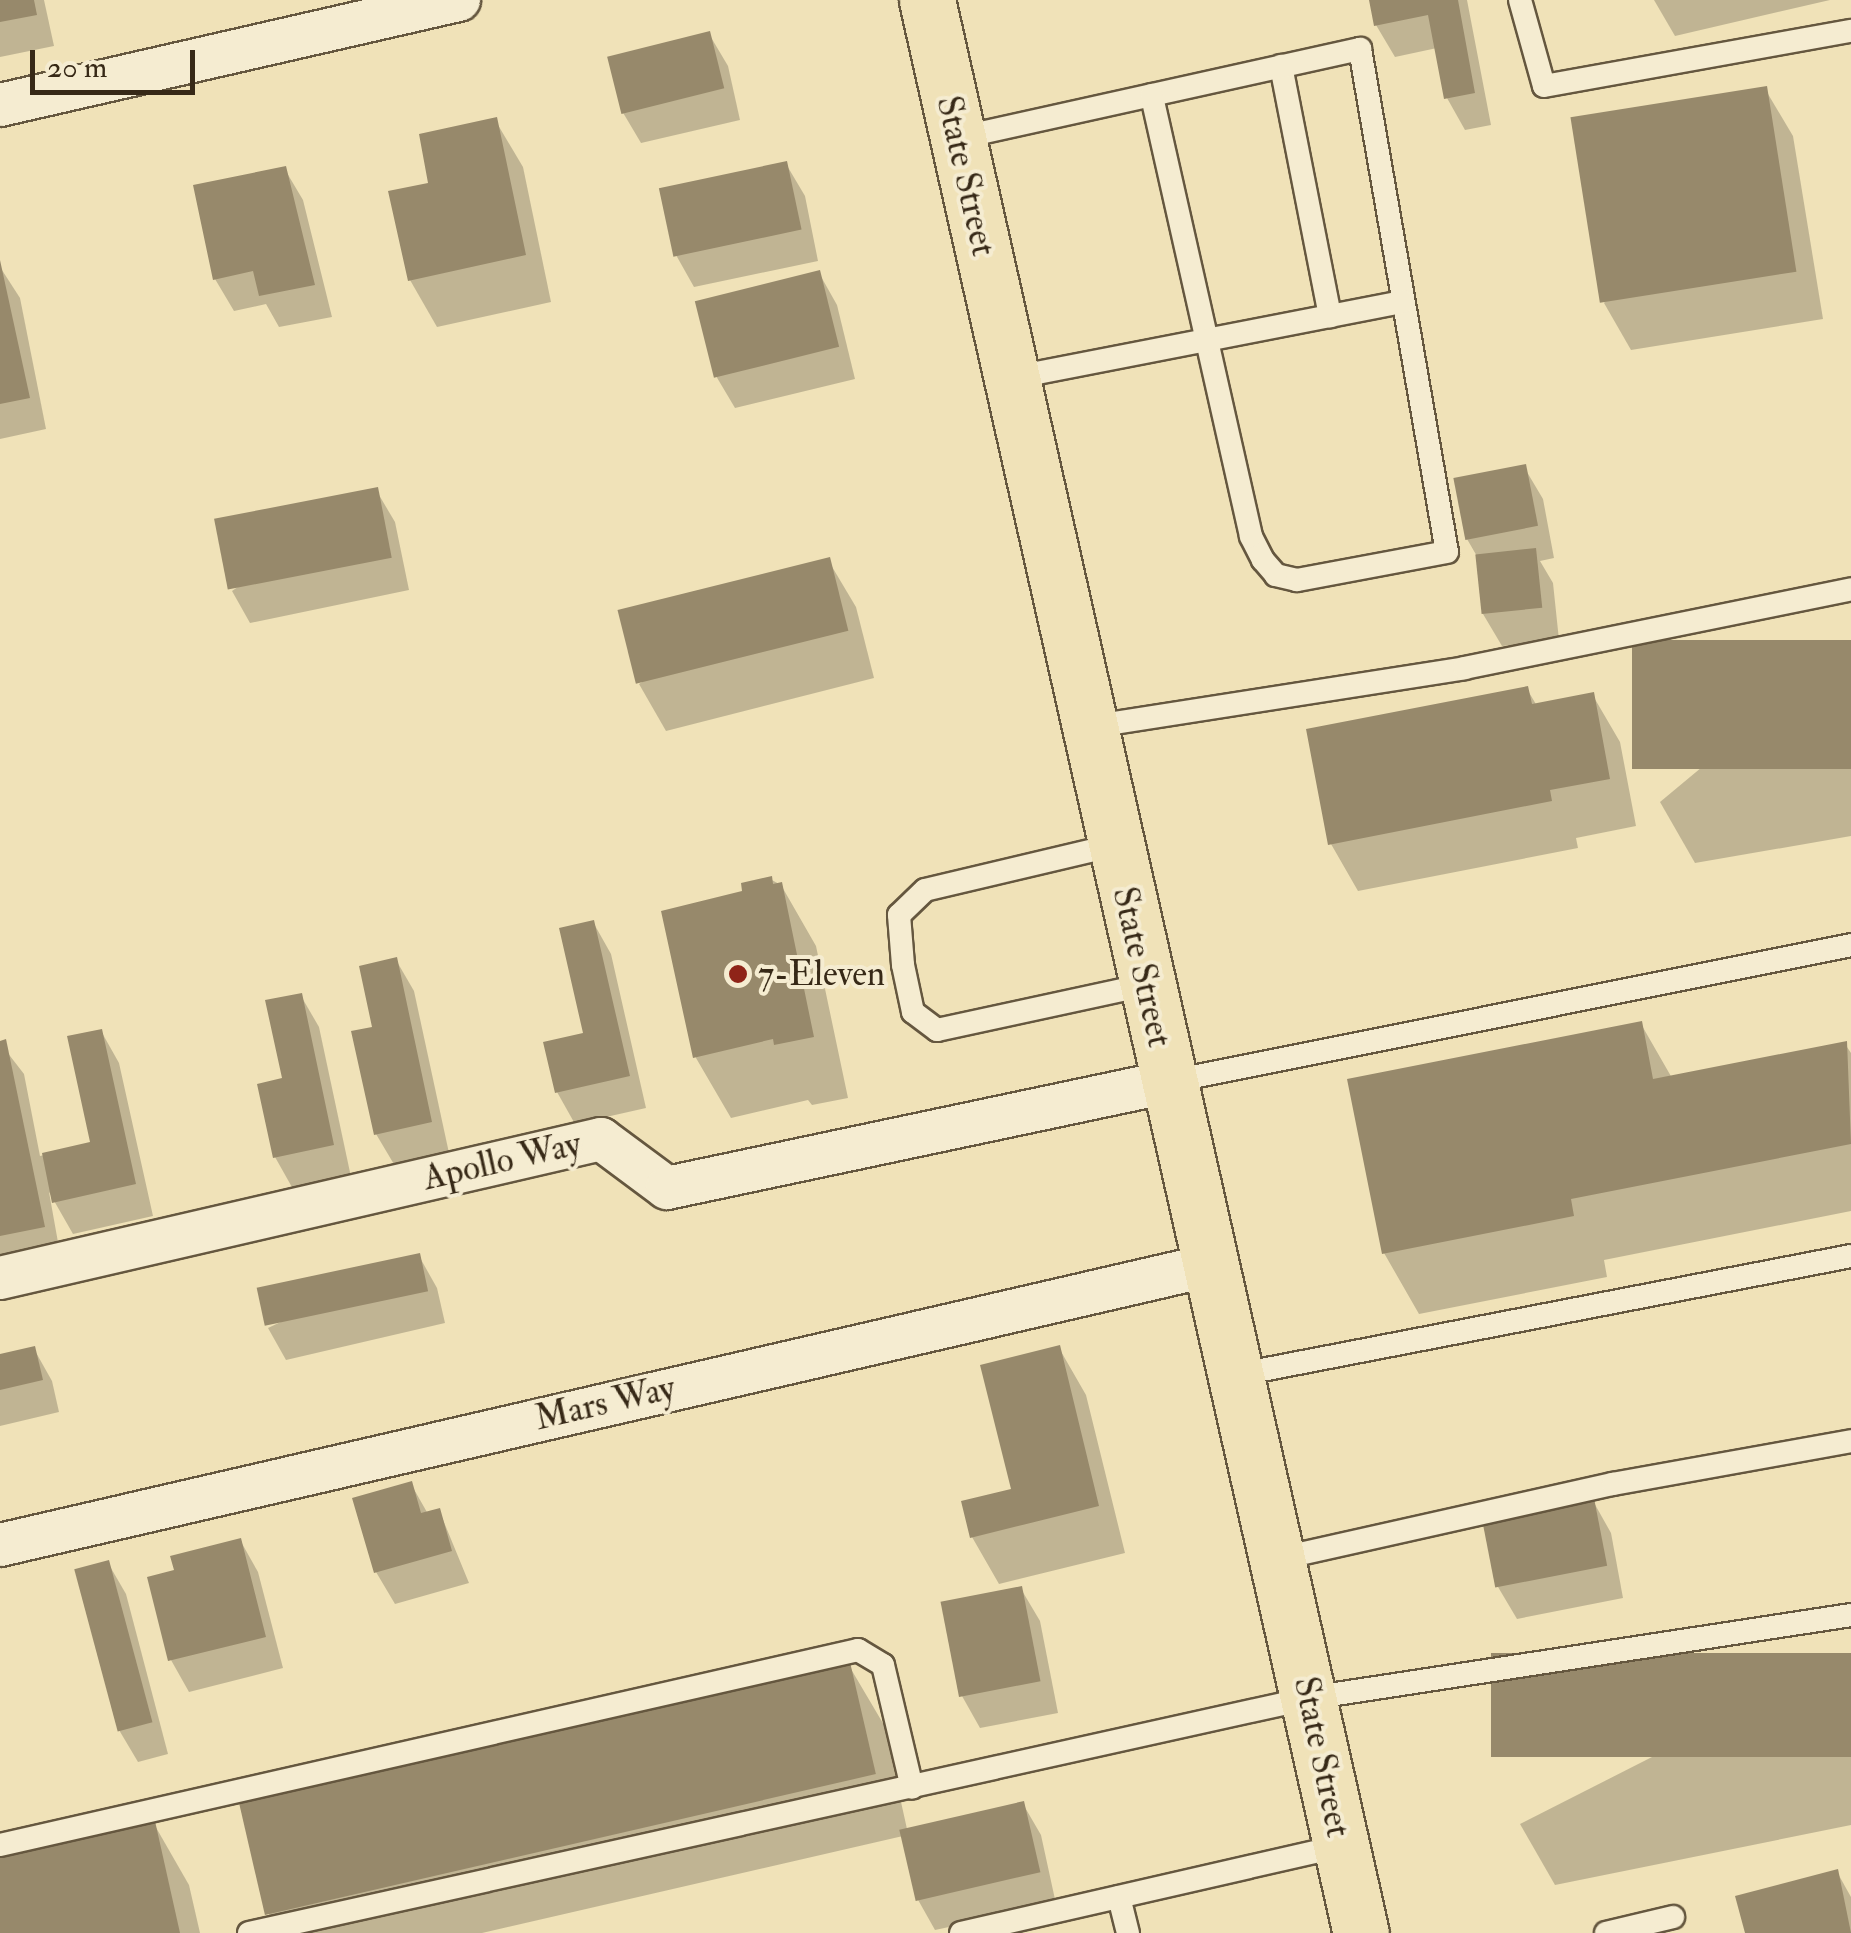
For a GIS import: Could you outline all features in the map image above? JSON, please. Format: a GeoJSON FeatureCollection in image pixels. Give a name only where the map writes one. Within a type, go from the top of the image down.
{"type":"FeatureCollection","features":[{"type":"Feature","properties":{"kind":"main road","name":"State Street"},"geometry":{"type":"LineString","coordinates":[[927,0],[1361,1933]]}},
{"type":"Feature","properties":{"kind":"street"},"geometry":{"type":"LineString","coordinates":[[0,105],[460,0]]}},
{"type":"Feature","properties":{"kind":"street","name":"Apollo Way"},"geometry":{"type":"LineString","coordinates":[[0,1278],[601,1139],[667,1188],[1168,1082]]}},
{"type":"Feature","properties":{"kind":"street","name":"Mars Way"},"geometry":{"type":"LineString","coordinates":[[0,1545],[1211,1265]]}},
{"type":"Feature","properties":{"kind":"lane"},"geometry":{"type":"LineString","coordinates":[[1520,0],[1544,86],[1851,31]]}},
{"type":"Feature","properties":{"kind":"lane"},"geometry":{"type":"LineString","coordinates":[[958,138],[1360,48],[1448,552],[1297,580],[1276,575],[1251,536],[1152,95]]}},
{"type":"Feature","properties":{"kind":"lane"},"geometry":{"type":"LineString","coordinates":[[1281,66],[1330,316]]}},
{"type":"Feature","properties":{"kind":"lane"},"geometry":{"type":"LineString","coordinates":[[1012,378],[1404,302]]}},
{"type":"Feature","properties":{"kind":"lane"},"geometry":{"type":"LineString","coordinates":[[1089,727],[1464,668],[1851,589]]}},
{"type":"Feature","properties":{"kind":"lane"},"geometry":{"type":"LineString","coordinates":[[1115,845],[925,890],[899,915],[902,965],[914,1012],[938,1030],[1146,985]]}},
{"type":"Feature","properties":{"kind":"lane"},"geometry":{"type":"LineString","coordinates":[[1168,1082],[1851,946]]}},
{"type":"Feature","properties":{"kind":"lane"},"geometry":{"type":"LineString","coordinates":[[1236,1375],[1851,1256]]}},
{"type":"Feature","properties":{"kind":"lane"},"geometry":{"type":"LineString","coordinates":[[1277,1559],[1613,1484],[1851,1441]]}},
{"type":"Feature","properties":{"kind":"lane"},"geometry":{"type":"LineString","coordinates":[[250,1933],[1310,1698],[1851,1615]]}},
{"type":"Feature","properties":{"kind":"lane"},"geometry":{"type":"LineString","coordinates":[[0,1844],[858,1650],[883,1665],[912,1788]]}},
{"type":"Feature","properties":{"kind":"lane"},"geometry":{"type":"LineString","coordinates":[[963,1933],[1342,1846]]}},
{"type":"Feature","properties":{"kind":"lane"},"geometry":{"type":"LineString","coordinates":[[1119,1898],[1128,1933]]}},
{"type":"Feature","properties":{"kind":"lane"},"geometry":{"type":"LineString","coordinates":[[1606,1933],[1673,1917]]}},
{"type":"Feature","properties":{"kind":"building"},"geometry":{"type":"Polygon","coordinates":[[[0,0],[34,0],[37,15],[0,22],[0,0]]]}},
{"type":"Feature","properties":{"kind":"building"},"geometry":{"type":"Polygon","coordinates":[[[1369,0],[1458,0],[1475,93],[1444,99],[1428,15],[1374,26],[1369,0]]]}},
{"type":"Feature","properties":{"kind":"building"},"geometry":{"type":"Polygon","coordinates":[[[710,31],[724,88],[621,114],[607,57],[710,31]]]}},
{"type":"Feature","properties":{"kind":"building"},"geometry":{"type":"Polygon","coordinates":[[[1767,86],[1796,272],[1600,303],[1570,117],[1767,86]]]}},
{"type":"Feature","properties":{"kind":"building"},"geometry":{"type":"Polygon","coordinates":[[[497,117],[526,255],[408,281],[388,191],[428,183],[419,134],[497,117]]]}},
{"type":"Feature","properties":{"kind":"building"},"geometry":{"type":"Polygon","coordinates":[[[787,161],[802,229],[673,257],[659,188],[787,161]]]}},
{"type":"Feature","properties":{"kind":"building"},"geometry":{"type":"Polygon","coordinates":[[[286,166],[315,285],[259,296],[253,271],[213,280],[193,185],[286,166]]]}},
{"type":"Feature","properties":{"kind":"building"},"geometry":{"type":"Polygon","coordinates":[[[0,260],[30,398],[0,404],[0,260]]]}},
{"type":"Feature","properties":{"kind":"building"},"geometry":{"type":"Polygon","coordinates":[[[820,270],[839,347],[714,378],[695,301],[820,270]]]}},
{"type":"Feature","properties":{"kind":"building"},"geometry":{"type":"Polygon","coordinates":[[[1526,464],[1538,526],[1465,540],[1453,478],[1526,464]]]}},
{"type":"Feature","properties":{"kind":"building"},"geometry":{"type":"Polygon","coordinates":[[[378,487],[392,558],[228,590],[214,519],[378,487]]]}},
{"type":"Feature","properties":{"kind":"building"},"geometry":{"type":"Polygon","coordinates":[[[1536,548],[1542,608],[1482,614],[1475,554],[1536,548]]]}},
{"type":"Feature","properties":{"kind":"building"},"geometry":{"type":"Polygon","coordinates":[[[830,557],[848,631],[636,684],[618,610],[830,557]]]}},
{"type":"Feature","properties":{"kind":"building"},"geometry":{"type":"Polygon","coordinates":[[[1632,640],[1851,640],[1851,769],[1632,769],[1632,640]]]}},
{"type":"Feature","properties":{"kind":"building"},"geometry":{"type":"Polygon","coordinates":[[[1528,686],[1532,704],[1594,692],[1610,779],[1550,790],[1552,801],[1328,845],[1306,729],[1528,686]]]}},
{"type":"Feature","properties":{"kind":"building","name":"7-Eleven"},"geometry":{"type":"Polygon","coordinates":[[[772,876],[773,884],[782,882],[814,1037],[774,1045],[773,1039],[693,1058],[661,911],[742,891],[741,883],[772,876]]]}},
{"type":"Feature","properties":{"kind":"building"},"geometry":{"type":"Polygon","coordinates":[[[594,920],[630,1076],[555,1093],[543,1042],[583,1033],[559,928],[594,920]]]}},
{"type":"Feature","properties":{"kind":"building"},"geometry":{"type":"Polygon","coordinates":[[[397,957],[432,1122],[374,1135],[351,1031],[372,1027],[359,966],[397,957]]]}},
{"type":"Feature","properties":{"kind":"building"},"geometry":{"type":"Polygon","coordinates":[[[302,993],[334,1145],[273,1158],[257,1084],[282,1078],[265,1000],[302,993]]]}},
{"type":"Feature","properties":{"kind":"building"},"geometry":{"type":"Polygon","coordinates":[[[1642,1021],[1653,1079],[1847,1041],[1851,1144],[1571,1199],[1574,1216],[1382,1254],[1347,1079],[1642,1021]]]}},
{"type":"Feature","properties":{"kind":"building"},"geometry":{"type":"Polygon","coordinates":[[[102,1029],[136,1184],[52,1203],[42,1153],[90,1142],[67,1036],[102,1029]]]}},
{"type":"Feature","properties":{"kind":"building"},"geometry":{"type":"Polygon","coordinates":[[[6,1039],[45,1227],[0,1236],[0,1041],[6,1039]]]}},
{"type":"Feature","properties":{"kind":"building"},"geometry":{"type":"Polygon","coordinates":[[[420,1253],[428,1291],[265,1326],[257,1288],[420,1253]]]}},
{"type":"Feature","properties":{"kind":"building"},"geometry":{"type":"Polygon","coordinates":[[[1060,1345],[1099,1506],[970,1538],[961,1501],[1011,1489],[980,1365],[1060,1345]]]}},
{"type":"Feature","properties":{"kind":"building"},"geometry":{"type":"Polygon","coordinates":[[[35,1346],[43,1380],[0,1390],[0,1354],[35,1346]]]}},
{"type":"Feature","properties":{"kind":"building"},"geometry":{"type":"Polygon","coordinates":[[[412,1481],[421,1513],[440,1508],[452,1551],[374,1573],[352,1498],[412,1481]]]}},
{"type":"Feature","properties":{"kind":"building"},"geometry":{"type":"Polygon","coordinates":[[[1594,1498],[1607,1566],[1495,1587],[1482,1520],[1594,1498]]]}},
{"type":"Feature","properties":{"kind":"building"},"geometry":{"type":"Polygon","coordinates":[[[241,1538],[266,1637],[168,1661],[147,1577],[174,1570],[170,1556],[241,1538]]]}},
{"type":"Feature","properties":{"kind":"building"},"geometry":{"type":"Polygon","coordinates":[[[109,1560],[152,1722],[118,1732],[74,1569],[109,1560]]]}},
{"type":"Feature","properties":{"kind":"building"},"geometry":{"type":"Polygon","coordinates":[[[1022,1586],[1041,1681],[959,1697],[941,1602],[1022,1586]]]}},
{"type":"Feature","properties":{"kind":"building"},"geometry":{"type":"Polygon","coordinates":[[[1491,1653],[1851,1653],[1851,1757],[1491,1757],[1491,1653]]]}},
{"type":"Feature","properties":{"kind":"building"},"geometry":{"type":"Polygon","coordinates":[[[850,1662],[876,1774],[265,1915],[239,1803],[850,1662]]]}},
{"type":"Feature","properties":{"kind":"building"},"geometry":{"type":"Polygon","coordinates":[[[1024,1801],[1040,1872],[916,1901],[899,1830],[1024,1801]]]}},
{"type":"Feature","properties":{"kind":"building"},"geometry":{"type":"Polygon","coordinates":[[[155,1821],[180,1933],[0,1933],[0,1856],[155,1821]]]}},
{"type":"Feature","properties":{"kind":"building"},"geometry":{"type":"Polygon","coordinates":[[[1838,1869],[1851,1933],[1745,1933],[1735,1896],[1838,1869]]]}},
{"type":"Feature","properties":{"kind":"place","name":"7-Eleven"},"geometry":{"type":"Point","coordinates":[738,974]}}]}
